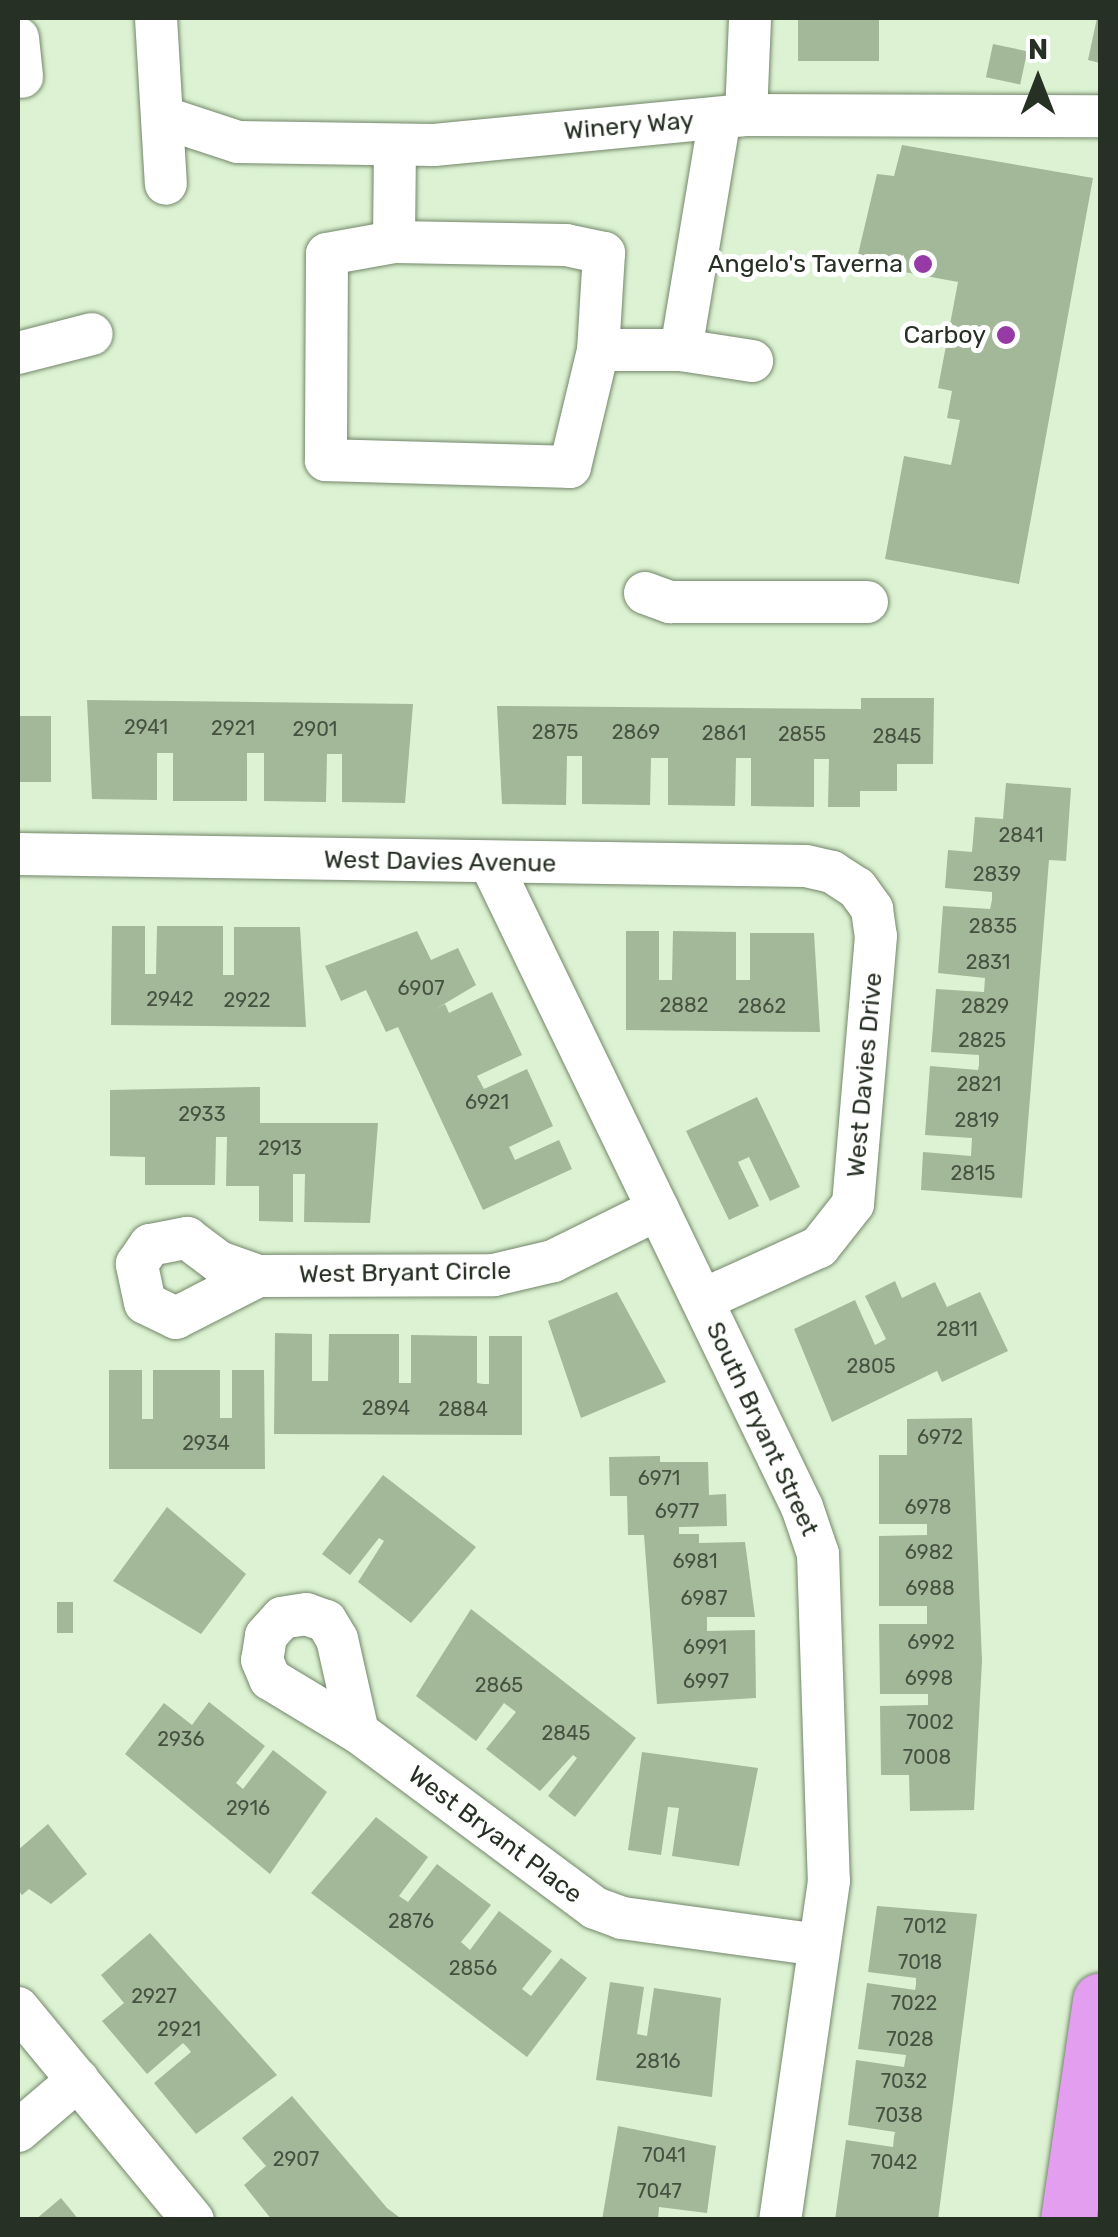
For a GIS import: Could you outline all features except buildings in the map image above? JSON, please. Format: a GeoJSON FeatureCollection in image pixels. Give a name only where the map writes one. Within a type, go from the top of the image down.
{"type":"FeatureCollection","features":[{"type":"Feature","properties":{"kind":"highway"},"geometry":{"type":"LineString","coordinates":[[1068,2220],[1100,2000]]}},
{"type":"Feature","properties":{"kind":"street"},"geometry":{"type":"LineString","coordinates":[[156,18],[166,184]]}},
{"type":"Feature","properties":{"kind":"street"},"geometry":{"type":"LineString","coordinates":[[681,350],[733,116],[750,18]]}},
{"type":"Feature","properties":{"kind":"street","name":"Winery Way"},"geometry":{"type":"LineString","coordinates":[[162,117],[238,142],[395,145],[733,116],[1100,116]]}},
{"type":"Feature","properties":{"kind":"street"},"geometry":{"type":"LineString","coordinates":[[394,242],[395,145]]}},
{"type":"Feature","properties":{"kind":"street"},"geometry":{"type":"LineString","coordinates":[[394,242],[566,245],[604,253],[598,350],[570,467],[326,460],[327,254],[394,242]]}},
{"type":"Feature","properties":{"kind":"street"},"geometry":{"type":"LineString","coordinates":[[18,353],[92,334]]}},
{"type":"Feature","properties":{"kind":"street"},"geometry":{"type":"LineString","coordinates":[[598,350],[681,350],[752,361]]}},
{"type":"Feature","properties":{"kind":"street"},"geometry":{"type":"LineString","coordinates":[[646,593],[670,602],[866,602]]}},
{"type":"Feature","properties":{"kind":"street","name":"West Davies Avenue"},"geometry":{"type":"LineString","coordinates":[[18,854],[806,866],[832,872],[857,888]]}},
{"type":"Feature","properties":{"kind":"street","name":"South Bryant Street"},"geometry":{"type":"LineString","coordinates":[[490,864],[812,1529],[818,1554],[829,1881],[780,2220]]}},
{"type":"Feature","properties":{"kind":"street","name":"West Davies Drive"},"geometry":{"type":"LineString","coordinates":[[702,1300],[819,1246],[853,1204],[876,936],[872,909],[857,888]]}},
{"type":"Feature","properties":{"kind":"street","name":"West Bryant Circle"},"geometry":{"type":"LineString","coordinates":[[258,1276],[524,1270],[658,1209]]}},
{"type":"Feature","properties":{"kind":"street","name":"West Bryant Place"},"geometry":{"type":"LineString","coordinates":[[358,1732],[594,1908],[622,1918],[818,1945]]}},
{"type":"Feature","properties":{"kind":"street"},"geometry":{"type":"LineString","coordinates":[[18,2008],[193,2220]]}},
{"type":"Feature","properties":{"kind":"street"},"geometry":{"type":"LineString","coordinates":[[18,2131],[78,2080]]}},
{"type":"Feature","properties":{"kind":"place","name":"Angelo's Taverna"},"geometry":{"type":"Point","coordinates":[923,264]}},
{"type":"Feature","properties":{"kind":"place","name":"Carboy"},"geometry":{"type":"Point","coordinates":[1006,335]}}]}
